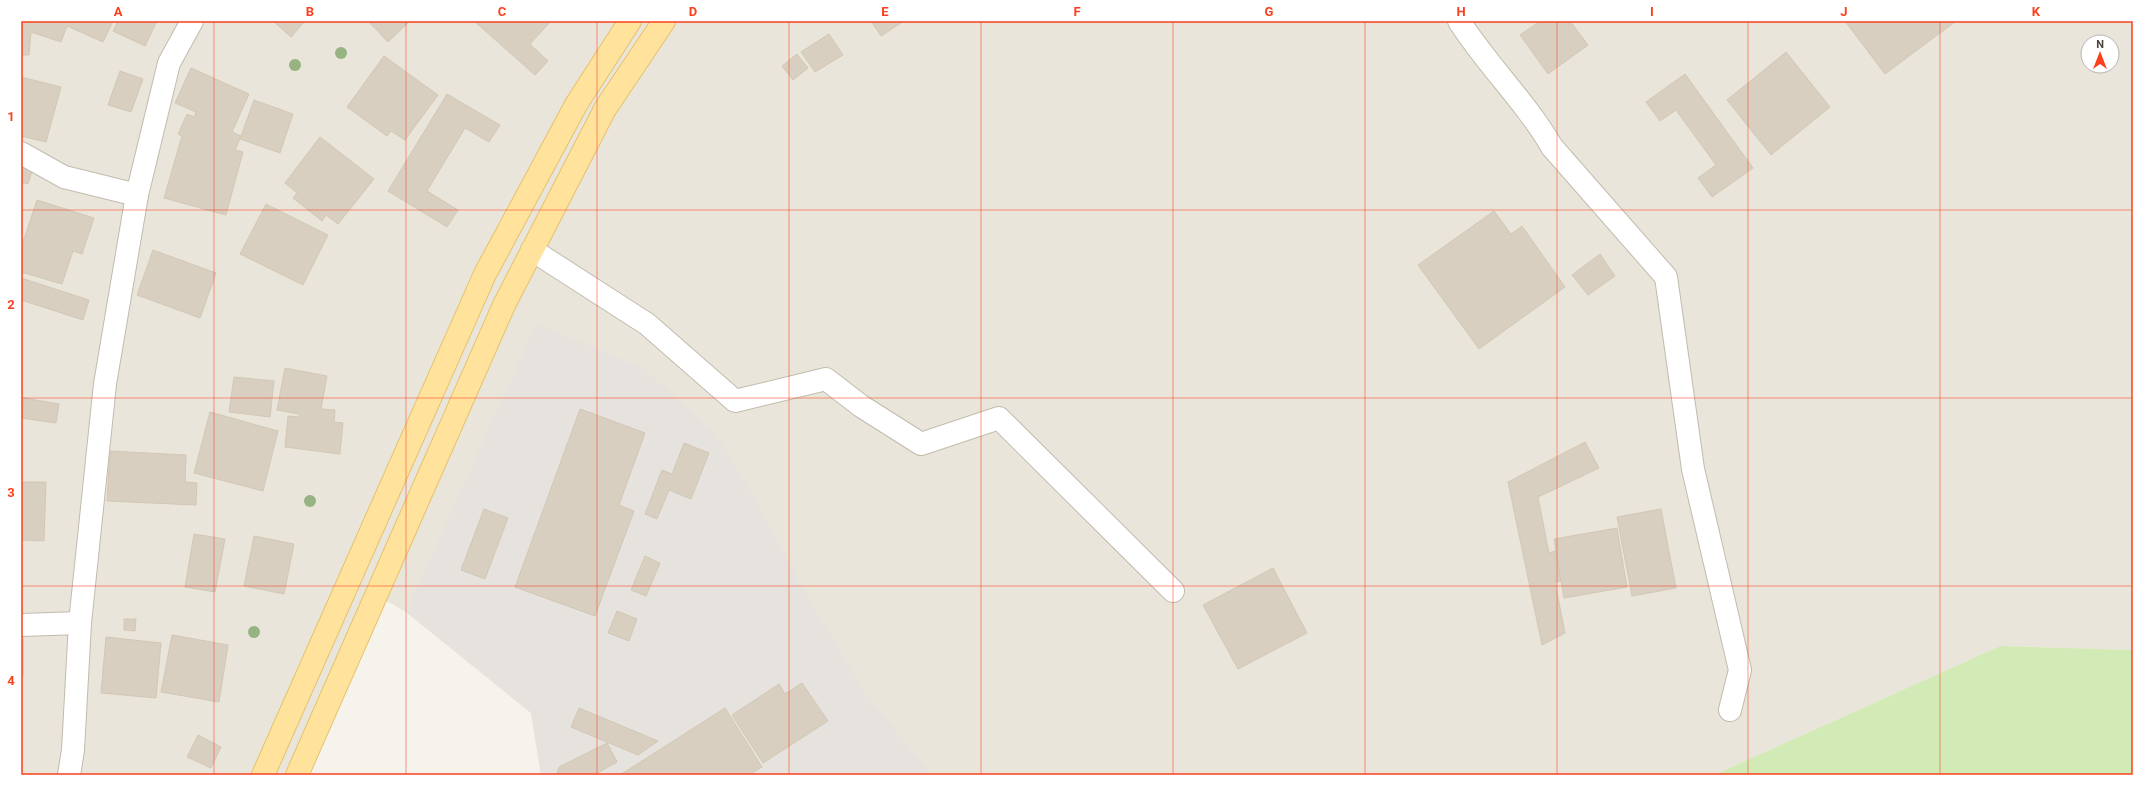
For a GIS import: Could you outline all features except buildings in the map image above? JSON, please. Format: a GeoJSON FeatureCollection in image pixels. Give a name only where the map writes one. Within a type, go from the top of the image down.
{"type":"FeatureCollection","features":[{"type":"Feature","properties":{"kind":"main road"},"geometry":{"type":"LineString","coordinates":[[264,775],[485,274],[577,102],[630,21]]}},
{"type":"Feature","properties":{"kind":"main road"},"geometry":{"type":"LineString","coordinates":[[297,775],[504,305],[605,109],[664,21]]}},
{"type":"Feature","properties":{"kind":"street"},"geometry":{"type":"LineString","coordinates":[[70,775],[73,750],[80,623],[104,384],[137,195],[168,63],[192,21]]}},
{"type":"Feature","properties":{"kind":"street"},"geometry":{"type":"LineString","coordinates":[[1458,21],[1480,52],[1543,130],[1552,147],[1666,277],[1693,469],[1740,670],[1730,710]]}},
{"type":"Feature","properties":{"kind":"street"},"geometry":{"type":"LineString","coordinates":[[21,153],[64,177],[137,195]]}},
{"type":"Feature","properties":{"kind":"street"},"geometry":{"type":"LineString","coordinates":[[532,250],[647,324],[735,401],[826,379],[861,406],[921,444],[999,418],[1172,591]]}},
{"type":"Feature","properties":{"kind":"street"},"geometry":{"type":"LineString","coordinates":[[21,625],[80,623]]}},
{"type":"Feature","properties":{"kind":"shaded area"},"geometry":{"type":"Polygon","coordinates":[[[21,21],[2133,21],[2133,650],[2000,646],[1714,775],[541,775],[531,713],[406,612],[376,595],[297,775],[21,775],[21,21]]]}},
{"type":"Feature","properties":{"kind":"shaded area"},"geometry":{"type":"Polygon","coordinates":[[[536,324],[643,368],[712,429],[741,474],[799,581],[865,693],[932,775],[541,775],[531,713],[406,612],[536,324]]]}},
{"type":"Feature","properties":{"kind":"green space"},"geometry":{"type":"Polygon","coordinates":[[[2000,646],[2133,650],[2133,775],[1714,775],[2000,646]]]}}]}
